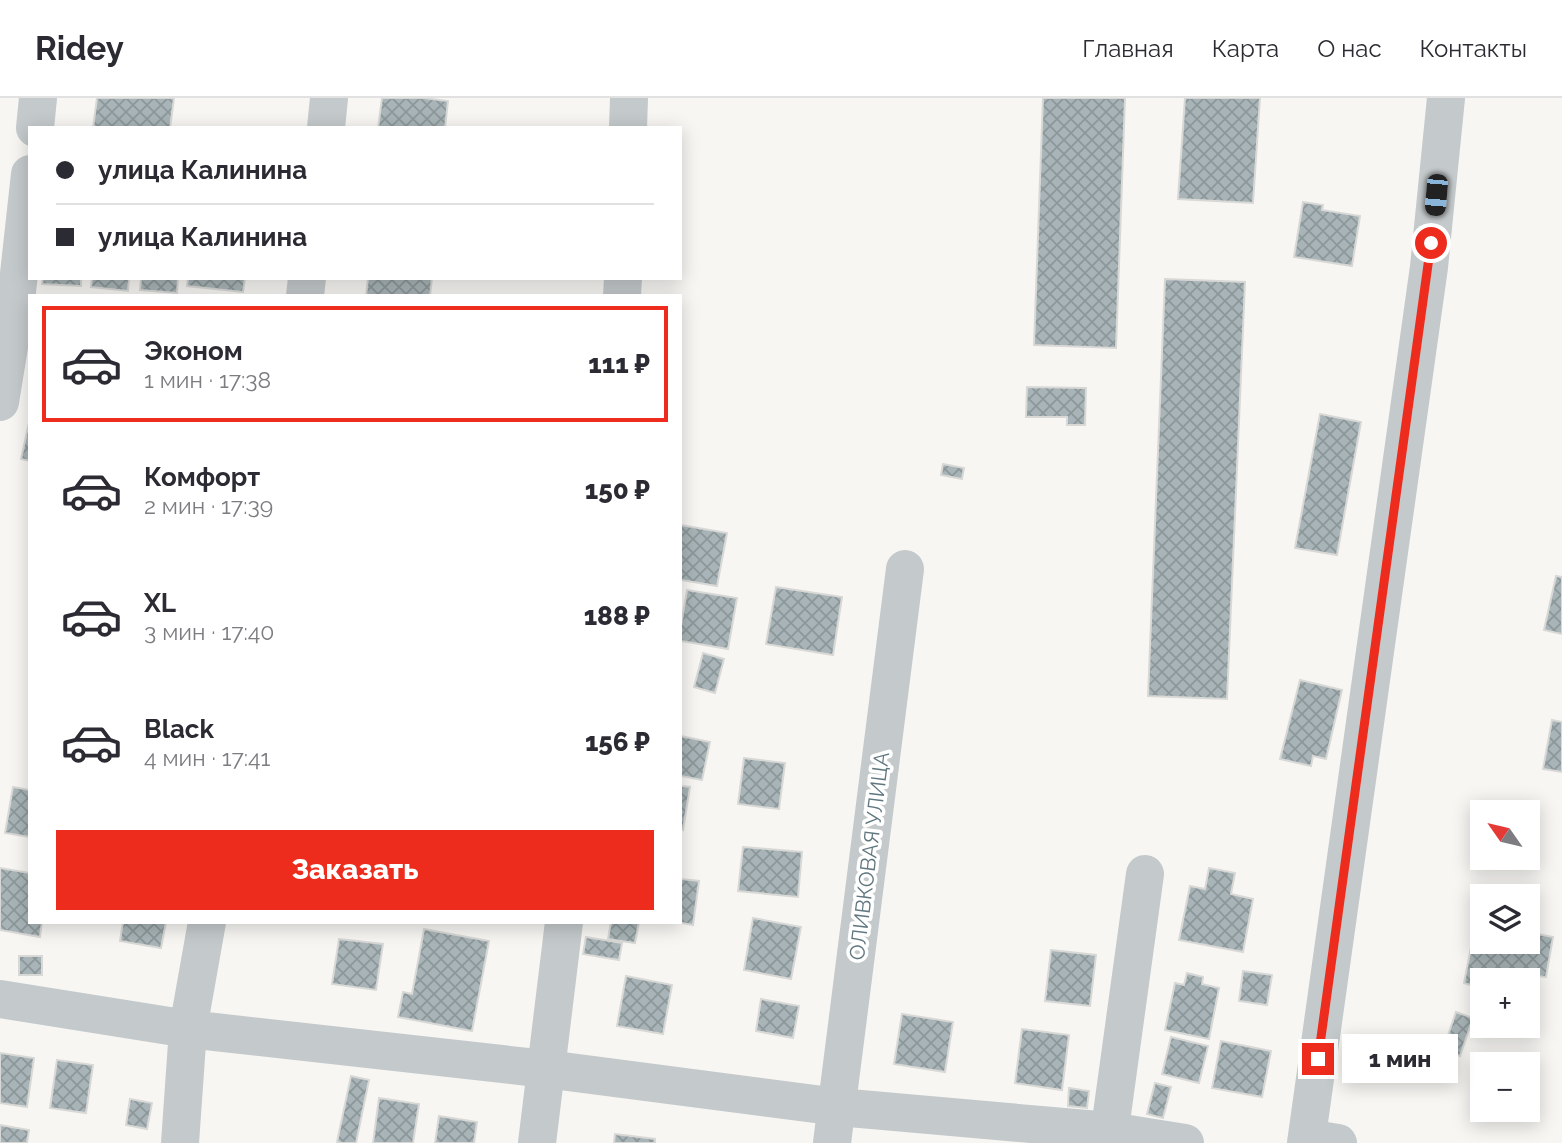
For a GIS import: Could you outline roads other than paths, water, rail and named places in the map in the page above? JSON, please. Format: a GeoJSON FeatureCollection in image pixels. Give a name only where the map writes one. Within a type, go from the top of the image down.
{"type":"FeatureCollection","features":[{"type":"Feature","properties":{"kind":"street"},"geometry":{"type":"LineString","coordinates":[[35,126],[38,98]]}},
{"type":"Feature","properties":{"kind":"street"},"geometry":{"type":"LineString","coordinates":[[326,126],[329,98]]}},
{"type":"Feature","properties":{"kind":"street"},"geometry":{"type":"LineString","coordinates":[[628,126],[629,98]]}},
{"type":"Feature","properties":{"kind":"street"},"geometry":{"type":"LineString","coordinates":[[1317,1141],[1429,267],[1446,98]]}},
{"type":"Feature","properties":{"kind":"street"},"geometry":{"type":"LineString","coordinates":[[0,402],[15,311],[28,192]]}},
{"type":"Feature","properties":{"kind":"street","name":"ОЛИВКОВАЯ УЛИЦА"},"geometry":{"type":"LineString","coordinates":[[835,1125],[905,569]]}},
{"type":"Feature","properties":{"kind":"street"},"geometry":{"type":"LineString","coordinates":[[1109,1137],[1145,874]]}},
{"type":"Feature","properties":{"kind":"street"},"geometry":{"type":"LineString","coordinates":[[180,1143],[188,1028],[207,924]]}},
{"type":"Feature","properties":{"kind":"street"},"geometry":{"type":"LineString","coordinates":[[537,1143],[564,924]]}},
{"type":"Feature","properties":{"kind":"street"},"geometry":{"type":"LineString","coordinates":[[0,999],[188,1028],[546,1069],[835,1125],[1185,1143]]}}]}
